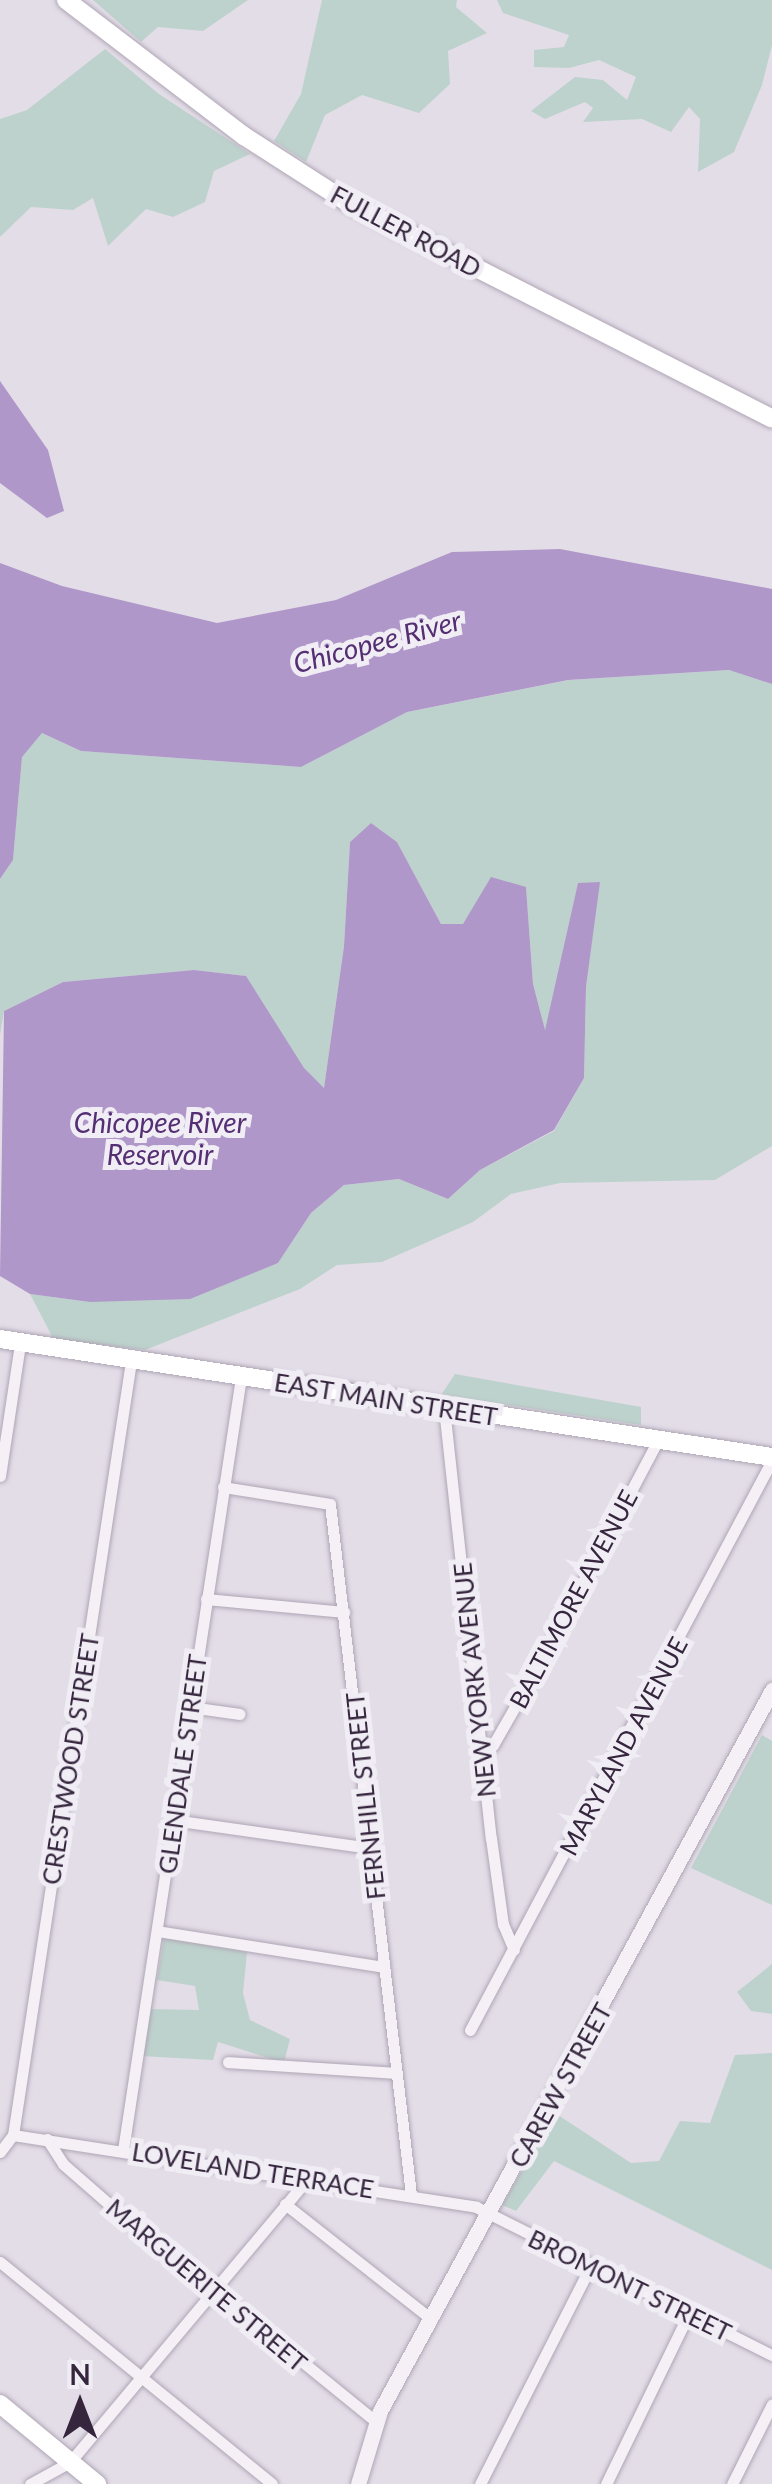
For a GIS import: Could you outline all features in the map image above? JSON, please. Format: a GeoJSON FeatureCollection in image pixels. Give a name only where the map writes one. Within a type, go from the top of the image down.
{"type":"FeatureCollection","features":[{"type":"Feature","properties":{"kind":"main road","name":"FULLER ROAD"},"geometry":{"type":"LineString","coordinates":[[66,0],[244,136],[347,202],[772,418]]}},
{"type":"Feature","properties":{"kind":"main road","name":"EAST MAIN STREET"},"geometry":{"type":"LineString","coordinates":[[0,1339],[772,1459]]}},
{"type":"Feature","properties":{"kind":"main road"},"geometry":{"type":"LineString","coordinates":[[0,2404],[97,2484]]}},
{"type":"Feature","properties":{"kind":"street"},"geometry":{"type":"LineString","coordinates":[[0,1476],[20,1343]]}},
{"type":"Feature","properties":{"kind":"street","name":"CRESTWOOD STREET"},"geometry":{"type":"LineString","coordinates":[[0,2152],[13,2134],[131,1360]]}},
{"type":"Feature","properties":{"kind":"street","name":"GLENDALE STREET"},"geometry":{"type":"LineString","coordinates":[[123,2150],[241,1377]]}},
{"type":"Feature","properties":{"kind":"street","name":"NEW YORK AVENUE"},"geometry":{"type":"LineString","coordinates":[[444,1408],[503,1924],[514,1950]]}},
{"type":"Feature","properties":{"kind":"street","name":"BALTIMORE AVENUE"},"geometry":{"type":"LineString","coordinates":[[482,1750],[494,1745],[522,1696],[658,1440]]}},
{"type":"Feature","properties":{"kind":"street","name":"MARYLAND AVENUE"},"geometry":{"type":"LineString","coordinates":[[470,2030],[772,1459]]}},
{"type":"Feature","properties":{"kind":"street","name":"FERNHILL STREET"},"geometry":{"type":"LineString","coordinates":[[224,1487],[330,1504],[412,2196]]}},
{"type":"Feature","properties":{"kind":"street"},"geometry":{"type":"LineString","coordinates":[[206,1599],[344,1612]]}},
{"type":"Feature","properties":{"kind":"street","name":"CAREW STREET"},"geometry":{"type":"LineString","coordinates":[[358,2484],[376,2422],[772,1690]]}},
{"type":"Feature","properties":{"kind":"street"},"geometry":{"type":"LineString","coordinates":[[190,1708],[240,1714]]}},
{"type":"Feature","properties":{"kind":"street"},"geometry":{"type":"LineString","coordinates":[[173,1820],[370,1848]]}},
{"type":"Feature","properties":{"kind":"street"},"geometry":{"type":"LineString","coordinates":[[156,1931],[384,1966]]}},
{"type":"Feature","properties":{"kind":"street"},"geometry":{"type":"LineString","coordinates":[[228,2062],[396,2073]]}},
{"type":"Feature","properties":{"kind":"street","name":"LOVELAND TERRACE"},"geometry":{"type":"LineString","coordinates":[[13,2134],[308,2178],[490,2214]]}},
{"type":"Feature","properties":{"kind":"street","name":"MARGUERITE STREET"},"geometry":{"type":"LineString","coordinates":[[47,2139],[63,2164],[376,2422]]}},
{"type":"Feature","properties":{"kind":"street"},"geometry":{"type":"LineString","coordinates":[[30,2484],[70,2462],[211,2288],[308,2178]]}},
{"type":"Feature","properties":{"kind":"street"},"geometry":{"type":"LineString","coordinates":[[285,2204],[431,2319]]}},
{"type":"Feature","properties":{"kind":"street","name":"BROMONT STREET"},"geometry":{"type":"LineString","coordinates":[[490,2214],[772,2355]]}},
{"type":"Feature","properties":{"kind":"street"},"geometry":{"type":"LineString","coordinates":[[0,2262],[272,2484]]}},
{"type":"Feature","properties":{"kind":"street"},"geometry":{"type":"LineString","coordinates":[[480,2484],[590,2267]]}},
{"type":"Feature","properties":{"kind":"street"},"geometry":{"type":"LineString","coordinates":[[606,2484],[688,2314]]}},
{"type":"Feature","properties":{"kind":"street"},"geometry":{"type":"LineString","coordinates":[[732,2484],[771,2408]]}},
{"type":"Feature","properties":{"kind":"shaded area"},"geometry":{"type":"Polygon","coordinates":[[[93,0],[248,0],[203,31],[158,27],[141,42],[93,0]]]}},
{"type":"Feature","properties":{"kind":"shaded area"},"geometry":{"type":"Polygon","coordinates":[[[322,0],[457,0],[456,7],[487,33],[448,51],[450,84],[419,113],[362,95],[325,115],[306,162],[274,141],[301,94],[322,0]]]}},
{"type":"Feature","properties":{"kind":"shaded area"},"geometry":{"type":"Polygon","coordinates":[[[497,0],[772,0],[772,45],[762,85],[734,152],[698,172],[700,119],[689,107],[671,132],[642,119],[583,122],[593,108],[585,102],[545,119],[531,111],[575,77],[603,80],[627,100],[636,77],[599,60],[569,68],[534,67],[534,50],[564,47],[569,35],[503,13],[497,0]]]}},
{"type":"Feature","properties":{"kind":"shaded area"},"geometry":{"type":"Polygon","coordinates":[[[105,49],[159,94],[250,154],[214,171],[205,202],[173,217],[146,209],[108,246],[93,198],[73,210],[31,207],[0,237],[0,119],[27,110],[105,49]]]}},
{"type":"Feature","properties":{"kind":"shaded area"},"geometry":{"type":"Polygon","coordinates":[[[729,670],[772,684],[772,1146],[715,1180],[560,1183],[511,1194],[473,1222],[382,1262],[337,1265],[300,1289],[145,1350],[54,1340],[30,1294],[90,1302],[278,1263],[311,1213],[344,1185],[399,1179],[448,1199],[480,1170],[554,1131],[584,1078],[586,987],[599,883],[578,884],[545,1032],[533,984],[526,887],[463,924],[441,924],[397,842],[371,823],[350,842],[344,946],[324,1088],[304,1069],[245,976],[194,970],[63,982],[4,1011],[0,1035],[0,879],[13,860],[22,756],[42,733],[81,751],[301,767],[407,712],[569,680],[729,670]]]}},
{"type":"Feature","properties":{"kind":"shaded area"},"geometry":{"type":"Polygon","coordinates":[[[455,1374],[641,1407],[641,1425],[441,1395],[455,1374]]]}},
{"type":"Feature","properties":{"kind":"shaded area"},"geometry":{"type":"Polygon","coordinates":[[[762,1735],[772,1741],[772,1905],[691,1868],[762,1735]]]}},
{"type":"Feature","properties":{"kind":"shaded area"},"geometry":{"type":"Polygon","coordinates":[[[164,1938],[247,1952],[243,1993],[250,2020],[290,2039],[284,2063],[218,2042],[213,2060],[141,2056],[149,2009],[199,2010],[195,1986],[157,1980],[164,1938]]]}},
{"type":"Feature","properties":{"kind":"shaded area"},"geometry":{"type":"Polygon","coordinates":[[[772,1964],[772,2014],[751,2011],[737,1992],[772,1964]]]}},
{"type":"Feature","properties":{"kind":"shaded area"},"geometry":{"type":"Polygon","coordinates":[[[772,2053],[772,2270],[554,2161],[516,2211],[502,2205],[555,2113],[631,2163],[659,2161],[680,2121],[710,2123],[735,2055],[772,2053]]]}},
{"type":"Feature","properties":{"kind":"water"},"geometry":{"type":"Polygon","coordinates":[[[0,381],[48,450],[64,511],[47,518],[0,483],[0,381]]]}},
{"type":"Feature","properties":{"kind":"water","name":"Chicopee River"},"geometry":{"type":"Polygon","coordinates":[[[560,549],[772,589],[772,684],[729,670],[568,680],[407,712],[301,767],[81,751],[42,733],[22,757],[13,860],[0,879],[0,563],[62,586],[217,623],[336,600],[452,552],[560,549]]]}},
{"type":"Feature","properties":{"kind":"water","name":"Chicopee River Reservoir"},"geometry":{"type":"Polygon","coordinates":[[[371,823],[397,842],[441,924],[463,924],[491,877],[526,887],[533,984],[545,1030],[578,883],[600,882],[586,987],[584,1078],[554,1130],[480,1170],[448,1199],[399,1179],[344,1185],[311,1213],[278,1263],[190,1299],[90,1302],[30,1294],[0,1276],[4,1011],[63,982],[194,970],[246,976],[304,1068],[324,1088],[344,946],[350,842],[371,823]]]}}]}
